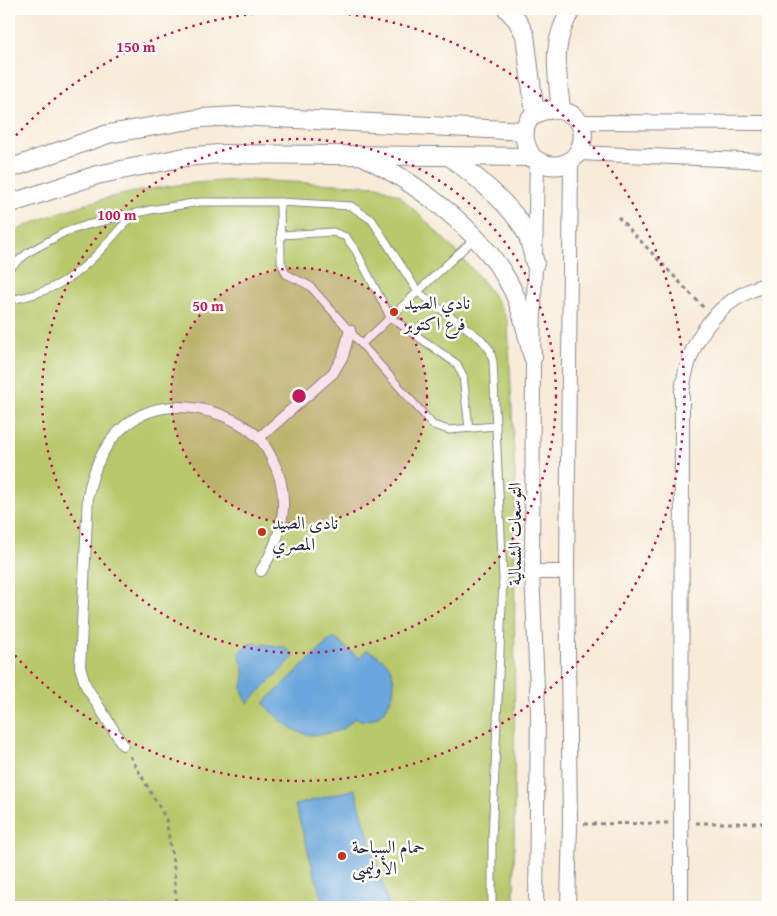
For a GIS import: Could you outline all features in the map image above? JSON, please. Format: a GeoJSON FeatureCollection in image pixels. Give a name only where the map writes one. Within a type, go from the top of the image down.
{"type":"FeatureCollection","features":[{"type":"Feature","properties":{"kind":"street"},"geometry":{"type":"LineString","coordinates":[[507,9],[518,20],[525,35],[535,115]]}},
{"type":"Feature","properties":{"kind":"street"},"geometry":{"type":"LineString","coordinates":[[561,109],[557,42],[562,25],[572,9]]}},
{"type":"Feature","properties":{"kind":"street"},"geometry":{"type":"LineString","coordinates":[[534,159],[525,145],[525,131],[528,122],[542,110],[561,109],[571,114],[578,122],[582,132],[582,143],[575,157],[567,572],[570,824],[568,907]]}},
{"type":"Feature","properties":{"kind":"street"},"geometry":{"type":"LineString","coordinates":[[9,169],[108,134],[202,118],[238,116],[525,131]]}},
{"type":"Feature","properties":{"kind":"street"},"geometry":{"type":"LineString","coordinates":[[578,122],[768,124]]}},
{"type":"Feature","properties":{"kind":"street"},"geometry":{"type":"LineString","coordinates":[[9,204],[96,175],[185,157],[219,154],[360,154],[534,159],[548,166],[560,166],[575,157],[768,160]]}},
{"type":"Feature","properties":{"kind":"street"},"geometry":{"type":"LineString","coordinates":[[360,154],[410,183],[460,222],[496,262],[514,292],[533,357]]}},
{"type":"Feature","properties":{"kind":"street"},"geometry":{"type":"LineString","coordinates":[[449,156],[474,174],[505,205],[526,232],[535,263]]}},
{"type":"Feature","properties":{"kind":"street","name":"التوسعات الشمالية"},"geometry":{"type":"LineString","coordinates":[[534,159],[535,263],[532,572],[538,711],[536,907]]}},
{"type":"Feature","properties":{"kind":"street"},"geometry":{"type":"LineString","coordinates":[[681,907],[682,391],[684,370],[691,351],[713,317],[741,295],[768,284]]}},
{"type":"Feature","properties":{"kind":"street"},"geometry":{"type":"LineString","coordinates":[[259,438],[334,373],[342,356],[350,330]]}},
{"type":"Feature","properties":{"kind":"street"},"geometry":{"type":"LineString","coordinates":[[123,744],[86,686],[80,668],[88,496],[96,466],[108,445],[122,428],[148,411],[162,408],[193,408],[221,415],[259,438],[275,464],[280,478],[283,510],[277,542],[261,571]]}},
{"type":"Feature","properties":{"kind":"street"},"geometry":{"type":"LineString","coordinates":[[532,572],[567,572]]}},
{"type":"Feature","properties":{"kind":"lane"},"geometry":{"type":"LineString","coordinates":[[9,268],[29,252],[65,232],[133,214],[200,202],[280,202],[343,205],[359,209],[372,220],[418,292],[481,339],[490,350],[493,362],[504,579],[492,840],[492,907]]}},
{"type":"Feature","properties":{"kind":"lane"},"geometry":{"type":"LineString","coordinates":[[280,202],[281,262],[286,274],[310,286],[433,425],[449,430],[496,426]]}},
{"type":"Feature","properties":{"kind":"lane"},"geometry":{"type":"LineString","coordinates":[[9,300],[56,286],[77,274],[133,214]]}},
{"type":"Feature","properties":{"kind":"lane"},"geometry":{"type":"LineString","coordinates":[[281,235],[333,232],[346,237],[356,250],[390,318],[457,364],[463,376],[469,428]]}},
{"type":"Feature","properties":{"kind":"lane"},"geometry":{"type":"LineString","coordinates":[[362,344],[475,238]]}},
{"type":"Feature","properties":{"kind":"path"},"geometry":{"type":"LineString","coordinates":[[618,217],[713,317]]}},
{"type":"Feature","properties":{"kind":"path"},"geometry":{"type":"LineString","coordinates":[[123,744],[166,819],[174,868],[176,907]]}},
{"type":"Feature","properties":{"kind":"green space","name":"نادى الصيد المصري"},"geometry":{"type":"Polygon","coordinates":[[[245,180],[378,186],[399,195],[444,239],[477,275],[492,293],[508,324],[515,476],[514,907],[9,907],[9,234],[65,211],[124,194],[184,184],[245,180]]]}},
{"type":"Feature","properties":{"kind":"water"},"geometry":{"type":"Polygon","coordinates":[[[333,637],[359,658],[367,650],[387,663],[392,672],[393,693],[389,704],[375,718],[365,720],[354,718],[347,726],[337,731],[314,735],[306,734],[290,728],[264,703],[333,637]]]}},
{"type":"Feature","properties":{"kind":"water"},"geometry":{"type":"Polygon","coordinates":[[[256,643],[284,647],[295,656],[248,703],[242,687],[244,672],[240,651],[248,644],[256,643]]]}},
{"type":"Feature","properties":{"kind":"water","name":"حمام السباحة الأوليمبى"},"geometry":{"type":"Polygon","coordinates":[[[355,789],[389,907],[324,907],[295,805],[355,789]]]}},
{"type":"Feature","properties":{"kind":"place","name":"نادي الصيد فرع اكتوبر"},"geometry":{"type":"Point","coordinates":[394,312]}},
{"type":"Feature","properties":{"kind":"place","name":"نادى الصيد المصري"},"geometry":{"type":"Point","coordinates":[262,532]}},
{"type":"Feature","properties":{"kind":"place","name":"حمام السباحة الأوليمبى"},"geometry":{"type":"Point","coordinates":[342,856]}}]}
